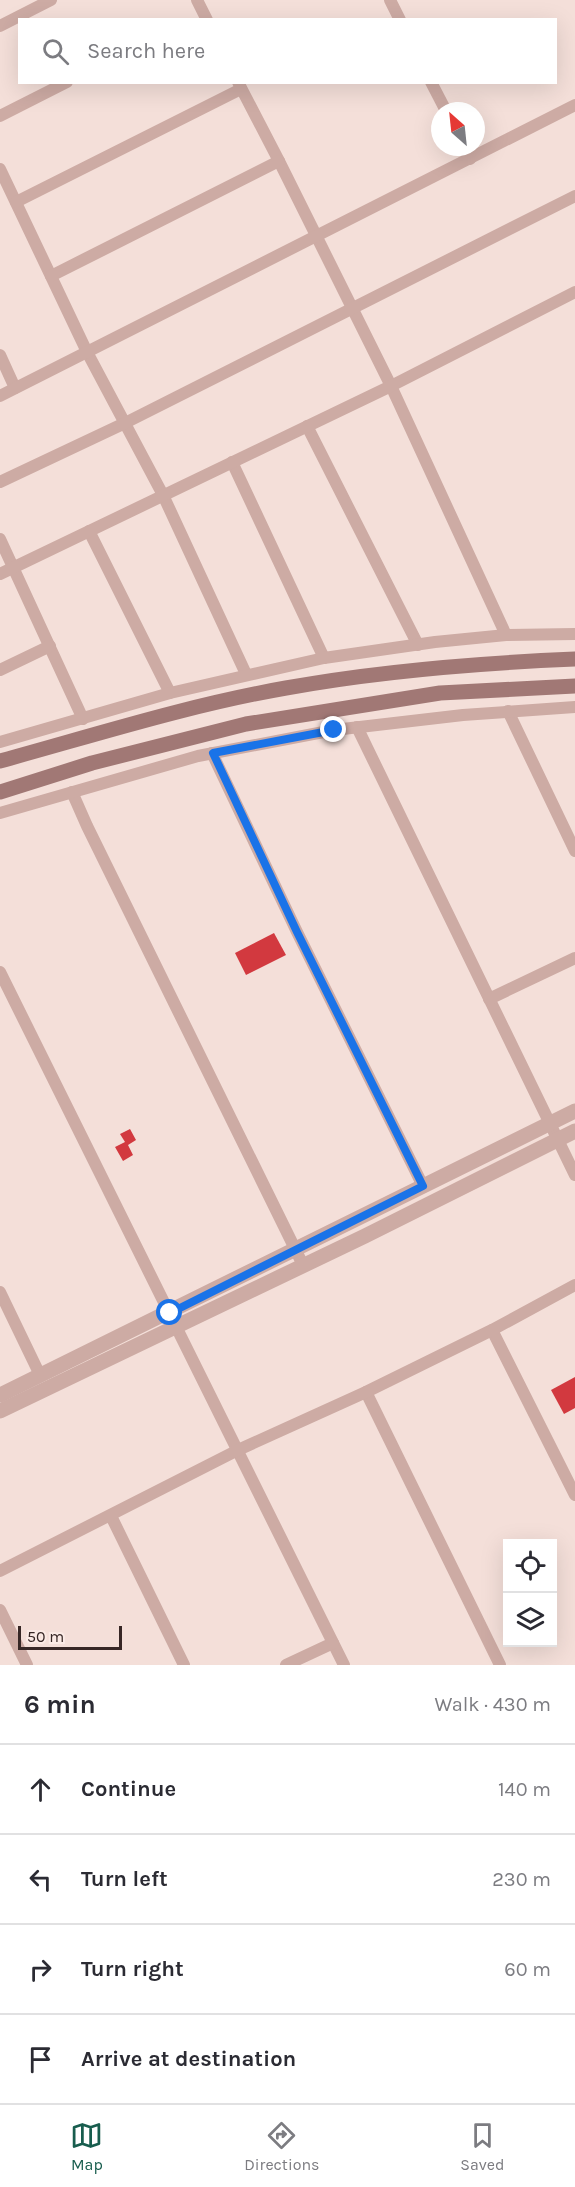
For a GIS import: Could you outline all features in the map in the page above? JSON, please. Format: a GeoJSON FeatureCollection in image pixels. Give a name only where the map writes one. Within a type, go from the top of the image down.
{"type":"FeatureCollection","features":[{"type":"Feature","properties":{"kind":"main road"},"geometry":{"type":"LineString","coordinates":[[0,761],[195,707],[286,688],[412,671],[575,658]]}},
{"type":"Feature","properties":{"kind":"main road"},"geometry":{"type":"LineString","coordinates":[[0,792],[92,763],[246,724],[440,693],[575,686]]}},
{"type":"Feature","properties":{"kind":"street"},"geometry":{"type":"LineString","coordinates":[[0,26],[51,0]]}},
{"type":"Feature","properties":{"kind":"street"},"geometry":{"type":"LineString","coordinates":[[197,0],[202,18]]}},
{"type":"Feature","properties":{"kind":"street"},"geometry":{"type":"LineString","coordinates":[[390,0],[399,18]]}},
{"type":"Feature","properties":{"kind":"street"},"geometry":{"type":"LineString","coordinates":[[0,116],[63,84]]}},
{"type":"Feature","properties":{"kind":"street"},"geometry":{"type":"LineString","coordinates":[[432,84],[441,102]]}},
{"type":"Feature","properties":{"kind":"street"},"geometry":{"type":"LineString","coordinates":[[16,202],[239,86],[391,386],[507,635]]}},
{"type":"Feature","properties":{"kind":"street"},"geometry":{"type":"LineString","coordinates":[[0,396],[575,105]]}},
{"type":"Feature","properties":{"kind":"street"},"geometry":{"type":"LineString","coordinates":[[51,276],[279,161]]}},
{"type":"Feature","properties":{"kind":"street"},"geometry":{"type":"LineString","coordinates":[[0,169],[87,352],[163,495],[246,674]]}},
{"type":"Feature","properties":{"kind":"street"},"geometry":{"type":"LineString","coordinates":[[0,482],[125,423],[575,196]]}},
{"type":"Feature","properties":{"kind":"street"},"geometry":{"type":"LineString","coordinates":[[0,574],[391,386],[575,292]]}},
{"type":"Feature","properties":{"kind":"street"},"geometry":{"type":"LineString","coordinates":[[0,356],[15,388]]}},
{"type":"Feature","properties":{"kind":"street"},"geometry":{"type":"LineString","coordinates":[[307,426],[418,645]]}},
{"type":"Feature","properties":{"kind":"street"},"geometry":{"type":"LineString","coordinates":[[232,462],[324,658]]}},
{"type":"Feature","properties":{"kind":"street"},"geometry":{"type":"LineString","coordinates":[[89,531],[170,693]]}},
{"type":"Feature","properties":{"kind":"street"},"geometry":{"type":"LineString","coordinates":[[0,539],[83,719]]}},
{"type":"Feature","properties":{"kind":"street"},"geometry":{"type":"LineString","coordinates":[[0,742],[170,693],[324,658],[507,635],[575,634]]}},
{"type":"Feature","properties":{"kind":"street"},"geometry":{"type":"LineString","coordinates":[[0,670],[50,646]]}},
{"type":"Feature","properties":{"kind":"street"},"geometry":{"type":"LineString","coordinates":[[0,813],[213,753],[397,721],[575,707]]}},
{"type":"Feature","properties":{"kind":"street"},"geometry":{"type":"LineString","coordinates":[[508,711],[575,851]]}},
{"type":"Feature","properties":{"kind":"street"},"geometry":{"type":"LineString","coordinates":[[357,727],[575,1175]]}},
{"type":"Feature","properties":{"kind":"street"},"geometry":{"type":"LineString","coordinates":[[213,753],[297,932],[423,1186]]}},
{"type":"Feature","properties":{"kind":"street"},"geometry":{"type":"LineString","coordinates":[[72,792],[303,1265]]}},
{"type":"Feature","properties":{"kind":"street"},"geometry":{"type":"LineString","coordinates":[[489,999],[575,958]]}},
{"type":"Feature","properties":{"kind":"street"},"geometry":{"type":"LineString","coordinates":[[0,972],[344,1665]]}},
{"type":"Feature","properties":{"kind":"street"},"geometry":{"type":"LineString","coordinates":[[0,1412],[295,1250],[575,1111]]}},
{"type":"Feature","properties":{"kind":"street"},"geometry":{"type":"LineString","coordinates":[[0,1395],[40,1375],[303,1265],[575,1131]]}},
{"type":"Feature","properties":{"kind":"street"},"geometry":{"type":"LineString","coordinates":[[0,1571],[238,1450],[366,1392],[492,1330],[575,1285]]}},
{"type":"Feature","properties":{"kind":"street"},"geometry":{"type":"LineString","coordinates":[[0,1292],[40,1375]]}},
{"type":"Feature","properties":{"kind":"street"},"geometry":{"type":"LineString","coordinates":[[492,1330],[575,1495]]}},
{"type":"Feature","properties":{"kind":"street"},"geometry":{"type":"LineString","coordinates":[[366,1392],[500,1665]]}},
{"type":"Feature","properties":{"kind":"street"},"geometry":{"type":"LineString","coordinates":[[111,1516],[184,1665]]}},
{"type":"Feature","properties":{"kind":"street"},"geometry":{"type":"LineString","coordinates":[[0,1610],[27,1665]]}},
{"type":"Feature","properties":{"kind":"street"},"geometry":{"type":"LineString","coordinates":[[286,1665],[333,1643]]}},
{"type":"Feature","properties":{"kind":"building"},"geometry":{"type":"Polygon","coordinates":[[[274,933],[286,955],[246,975],[235,953],[274,933]]]}},
{"type":"Feature","properties":{"kind":"building"},"geometry":{"type":"Polygon","coordinates":[[[130,1129],[136,1140],[128,1145],[133,1155],[123,1161],[115,1147],[125,1142],[120,1134],[130,1129]]]}},
{"type":"Feature","properties":{"kind":"building"},"geometry":{"type":"Polygon","coordinates":[[[575,1377],[575,1408],[564,1414],[551,1390],[575,1377]]]}},
{"type":"Feature","properties":{"kind":"route"},"geometry":{"type":"LineString","coordinates":[[170,1313],[423,1186],[297,932],[213,753],[334,730]]}}]}
